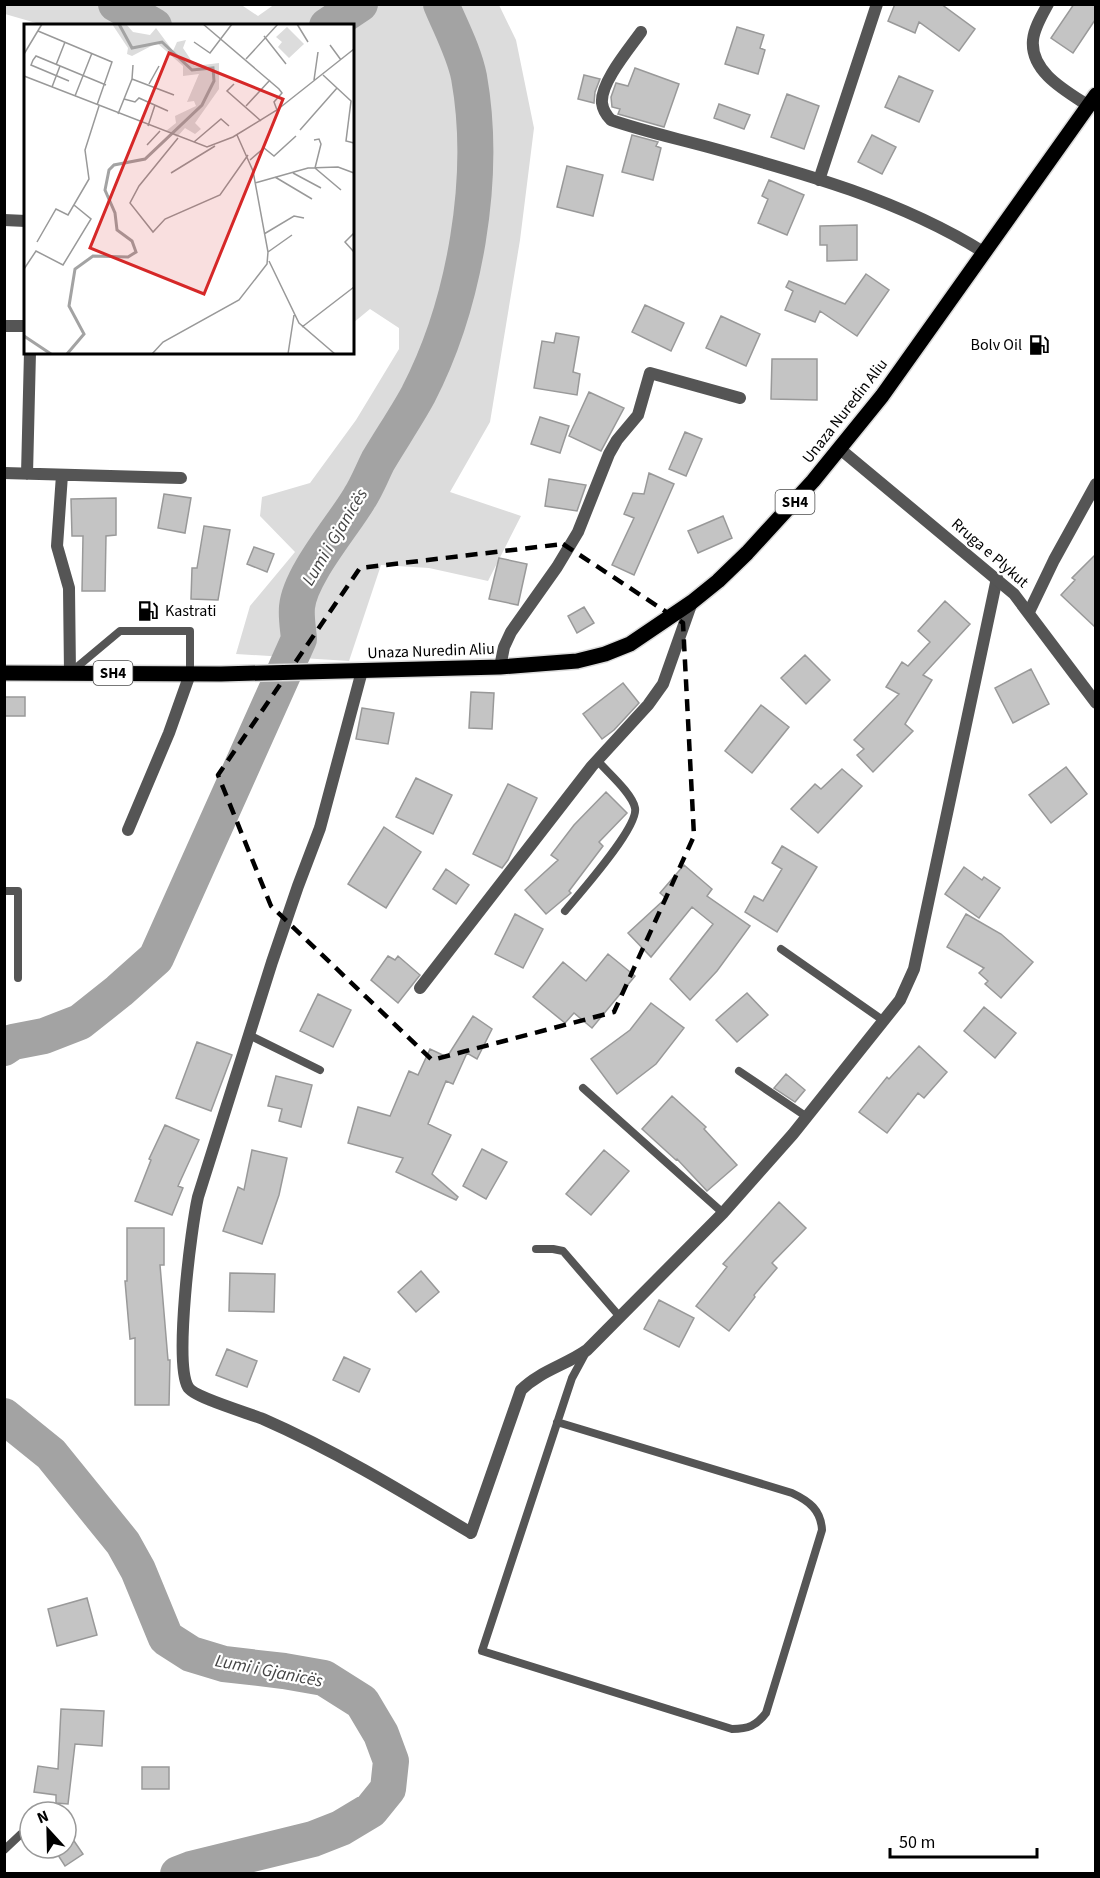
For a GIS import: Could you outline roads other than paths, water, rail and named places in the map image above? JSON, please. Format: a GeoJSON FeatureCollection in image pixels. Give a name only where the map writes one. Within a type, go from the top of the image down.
{"type":"FeatureCollection","features":[{"type":"Feature","properties":{"kind":"main road","name":"Unaza Nuredin Aliu"},"geometry":{"type":"LineString","coordinates":[[4,673],[221,674],[500,667],[577,661],[605,654],[630,644],[692,602],[747,553],[813,482],[882,396],[1092,100]]}},
{"type":"Feature","properties":{"kind":"street"},"geometry":{"type":"LineString","coordinates":[[819,180],[877,4]]}},
{"type":"Feature","properties":{"kind":"street"},"geometry":{"type":"LineString","coordinates":[[1047,4],[1033,38],[1033,52],[1038,64],[1065,90],[1092,100]]}},
{"type":"Feature","properties":{"kind":"street"},"geometry":{"type":"LineString","coordinates":[[641,32],[616,66],[605,91],[602,101],[604,112],[611,120],[819,180],[879,200],[951,231],[985,253]]}},
{"type":"Feature","properties":{"kind":"street"},"geometry":{"type":"LineString","coordinates":[[4,220],[24,221]]}},
{"type":"Feature","properties":{"kind":"street"},"geometry":{"type":"LineString","coordinates":[[4,326],[24,326]]}},
{"type":"Feature","properties":{"kind":"street"},"geometry":{"type":"LineString","coordinates":[[27,474],[30,354]]}},
{"type":"Feature","properties":{"kind":"street"},"geometry":{"type":"LineString","coordinates":[[500,667],[504,648],[512,632],[578,532],[609,454],[617,440],[638,415],[650,373],[740,398]]}},
{"type":"Feature","properties":{"kind":"street","name":"Rruga e Plykut"},"geometry":{"type":"LineString","coordinates":[[840,449],[997,578],[1029,612],[1095,703]]}},
{"type":"Feature","properties":{"kind":"street"},"geometry":{"type":"LineString","coordinates":[[4,473],[181,478]]}},
{"type":"Feature","properties":{"kind":"street"},"geometry":{"type":"LineString","coordinates":[[62,475],[57,546],[69,588],[70,673]]}},
{"type":"Feature","properties":{"kind":"street"},"geometry":{"type":"LineString","coordinates":[[1029,612],[1095,484]]}},
{"type":"Feature","properties":{"kind":"street"},"geometry":{"type":"LineString","coordinates":[[362,672],[320,828],[297,886],[198,1197],[192,1225],[183,1347],[184,1372],[186,1385],[191,1392],[237,1408],[294,1433],[368,1471],[471,1533],[520,1390],[540,1375],[588,1350],[723,1212],[807,1117],[900,1000],[914,969],[997,578]]}},
{"type":"Feature","properties":{"kind":"street"},"geometry":{"type":"LineString","coordinates":[[420,988],[597,760],[648,705],[663,684],[692,602]]}},
{"type":"Feature","properties":{"kind":"street"},"geometry":{"type":"LineString","coordinates":[[128,830],[169,733],[190,674]]}},
{"type":"Feature","properties":{"kind":"lane"},"geometry":{"type":"LineString","coordinates":[[70,673],[120,631],[143,631],[190,632],[190,674]]}},
{"type":"Feature","properties":{"kind":"lane"},"geometry":{"type":"LineString","coordinates":[[565,911],[622,840],[634,819],[635,809],[630,798],[597,760]]}},
{"type":"Feature","properties":{"kind":"lane"},"geometry":{"type":"LineString","coordinates":[[4,891],[18,891],[18,978]]}},
{"type":"Feature","properties":{"kind":"lane"},"geometry":{"type":"LineString","coordinates":[[781,949],[884,1022]]}},
{"type":"Feature","properties":{"kind":"lane"},"geometry":{"type":"LineString","coordinates":[[249,1035],[320,1070]]}},
{"type":"Feature","properties":{"kind":"lane"},"geometry":{"type":"LineString","coordinates":[[739,1071],[807,1117]]}},
{"type":"Feature","properties":{"kind":"lane"},"geometry":{"type":"LineString","coordinates":[[583,1088],[723,1212]]}},
{"type":"Feature","properties":{"kind":"lane"},"geometry":{"type":"LineString","coordinates":[[536,1249],[553,1248],[563,1251],[620,1317]]}},
{"type":"Feature","properties":{"kind":"lane"},"geometry":{"type":"LineString","coordinates":[[557,1422],[792,1493],[806,1500],[815,1509],[821,1519],[822,1530],[766,1713],[757,1724],[745,1729],[732,1729],[482,1651],[557,1422],[572,1378],[588,1350]]}},
{"type":"Feature","properties":{"kind":"lane"},"geometry":{"type":"LineString","coordinates":[[4,1850],[18,1837]]}},
{"type":"Feature","properties":{"kind":"waterway","name":"Lumi i Gjanicës"},"geometry":{"type":"LineString","coordinates":[[116,4],[151,24]]}},
{"type":"Feature","properties":{"kind":"waterway","name":"Lumi i Gjanicës"},"geometry":{"type":"LineString","coordinates":[[330,24],[360,4]]}},
{"type":"Feature","properties":{"kind":"waterway","name":"Lumi i Gjanicës"},"geometry":{"type":"LineString","coordinates":[[4,1048],[13,1042],[44,1036],[80,1022],[156,958],[299,639],[297,607],[306,580],[363,493],[378,461],[418,395],[434,359],[460,281],[468,240],[475,156],[474,116],[467,68],[441,4]]}},
{"type":"Feature","properties":{"kind":"waterway","name":"Lumi i Gjanicës"},"geometry":{"type":"LineString","coordinates":[[4,1416],[51,1454],[123,1543],[138,1570],[166,1638],[191,1654],[224,1664],[324,1678],[362,1702],[381,1734],[391,1761],[388,1789],[371,1810],[341,1828],[313,1839],[178,1874]]}},
{"type":"Feature","properties":{"kind":"place","name":"Bolv Oil"},"geometry":{"type":"Point","coordinates":[1039,345]}},
{"type":"Feature","properties":{"kind":"place","name":"Kastrati"},"geometry":{"type":"Point","coordinates":[148,611]}}]}
